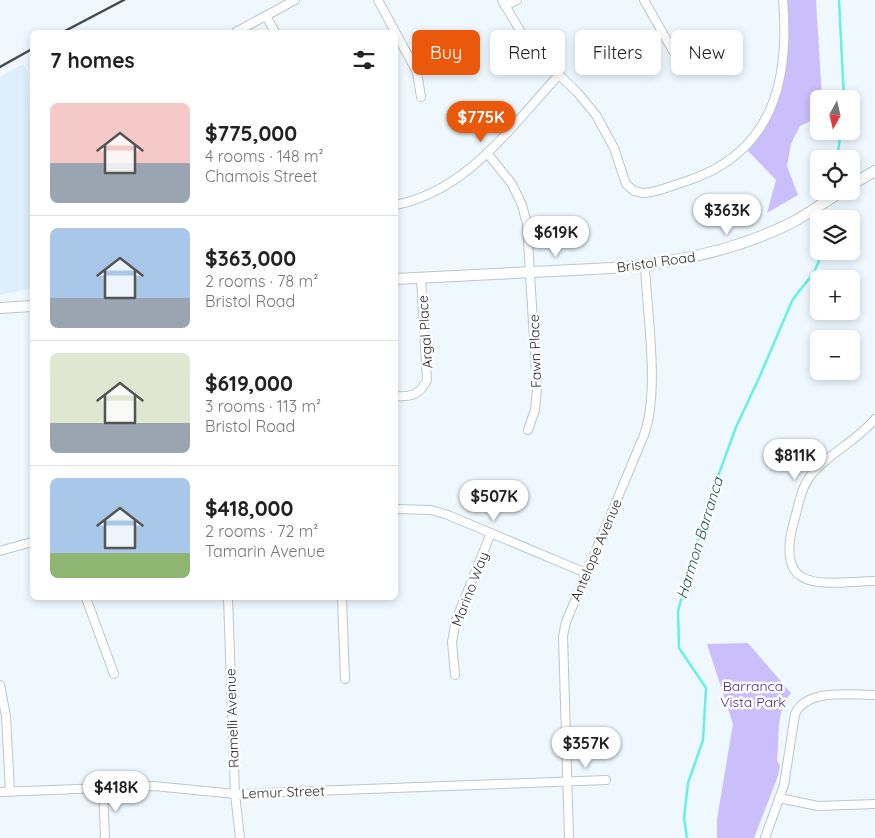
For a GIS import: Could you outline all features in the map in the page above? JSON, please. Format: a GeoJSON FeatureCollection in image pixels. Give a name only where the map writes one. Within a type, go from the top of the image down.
{"type":"FeatureCollection","features":[{"type":"Feature","properties":{"kind":"street"},"geometry":{"type":"LineString","coordinates":[[240,30],[295,0]]}},
{"type":"Feature","properties":{"kind":"street"},"geometry":{"type":"LineString","coordinates":[[378,0],[394,30]]}},
{"type":"Feature","properties":{"kind":"street"},"geometry":{"type":"LineString","coordinates":[[517,0],[504,3],[520,30]]}},
{"type":"Feature","properties":{"kind":"street"},"geometry":{"type":"LineString","coordinates":[[644,0],[671,47]]}},
{"type":"Feature","properties":{"kind":"street"},"geometry":{"type":"LineString","coordinates":[[398,204],[430,194],[448,185],[468,171],[559,75],[582,98],[600,122],[614,148],[623,179],[629,188],[638,192],[648,193],[707,174],[735,157],[757,134],[773,105],[780,79],[784,27],[783,0]]}},
{"type":"Feature","properties":{"kind":"street"},"geometry":{"type":"LineString","coordinates":[[266,16],[274,30]]}},
{"type":"Feature","properties":{"kind":"street"},"geometry":{"type":"LineString","coordinates":[[398,37],[417,72],[421,97]]}},
{"type":"Feature","properties":{"kind":"street","name":"Fawn Place"},"geometry":{"type":"LineString","coordinates":[[487,153],[508,178],[522,205],[529,235],[537,389],[535,410],[528,430]]}},
{"type":"Feature","properties":{"kind":"street"},"geometry":{"type":"LineString","coordinates":[[860,180],[875,171]]}},
{"type":"Feature","properties":{"kind":"street","name":"Bristol Road"},"geometry":{"type":"LineString","coordinates":[[398,280],[645,266],[724,250],[762,236],[794,221],[828,200]]}},
{"type":"Feature","properties":{"kind":"street","name":"Antelope Avenue"},"geometry":{"type":"LineString","coordinates":[[569,838],[563,636],[586,573],[644,436],[650,416],[652,391],[645,266]]}},
{"type":"Feature","properties":{"kind":"street","name":"Argal Place"},"geometry":{"type":"LineString","coordinates":[[398,396],[414,396],[425,385],[428,369],[421,278]]}},
{"type":"Feature","properties":{"kind":"street"},"geometry":{"type":"LineString","coordinates":[[0,308],[30,306]]}},
{"type":"Feature","properties":{"kind":"street"},"geometry":{"type":"LineString","coordinates":[[875,419],[818,468],[804,486],[789,544],[790,562],[794,570],[810,581],[875,581]]}},
{"type":"Feature","properties":{"kind":"street"},"geometry":{"type":"LineString","coordinates":[[398,509],[431,510],[492,533],[586,573]]}},
{"type":"Feature","properties":{"kind":"street","name":"Marino Way"},"geometry":{"type":"LineString","coordinates":[[455,675],[452,642],[456,620],[492,533]]}},
{"type":"Feature","properties":{"kind":"street"},"geometry":{"type":"LineString","coordinates":[[0,551],[30,543]]}},
{"type":"Feature","properties":{"kind":"street"},"geometry":{"type":"LineString","coordinates":[[87,600],[114,674]]}},
{"type":"Feature","properties":{"kind":"street","name":"Ramelli Avenue"},"geometry":{"type":"LineString","coordinates":[[228,600],[235,794],[240,838]]}},
{"type":"Feature","properties":{"kind":"street"},"geometry":{"type":"LineString","coordinates":[[342,600],[345,679]]}},
{"type":"Feature","properties":{"kind":"street"},"geometry":{"type":"LineString","coordinates":[[0,685],[6,716],[10,792]]}},
{"type":"Feature","properties":{"kind":"street"},"geometry":{"type":"LineString","coordinates":[[765,838],[778,798],[784,786],[795,714],[799,705],[805,700],[822,696],[875,695]]}},
{"type":"Feature","properties":{"kind":"street","name":"Lemur Street"},"geometry":{"type":"LineString","coordinates":[[0,792],[154,786],[235,794],[566,780],[606,780]]}},
{"type":"Feature","properties":{"kind":"street"},"geometry":{"type":"LineString","coordinates":[[103,788],[105,838]]}},
{"type":"Feature","properties":{"kind":"street"},"geometry":{"type":"LineString","coordinates":[[778,798],[818,806],[875,804]]}},
{"type":"Feature","properties":{"kind":"shaded area"},"geometry":{"type":"Polygon","coordinates":[[[23,64],[27,71],[30,120],[30,288],[0,295],[0,77],[23,64]]]}},
{"type":"Feature","properties":{"kind":"green space"},"geometry":{"type":"Polygon","coordinates":[[[783,0],[816,0],[821,90],[810,90],[810,121],[800,126],[791,144],[787,166],[798,195],[767,213],[776,180],[745,148],[777,96],[783,0]]]}},
{"type":"Feature","properties":{"kind":"green space","name":"Barranca Vista Park"},"geometry":{"type":"Polygon","coordinates":[[[748,643],[791,693],[782,708],[780,716],[777,760],[780,766],[778,776],[754,838],[717,838],[717,819],[733,724],[707,644],[748,643]]]}},
{"type":"Feature","properties":{"kind":"waterway","name":"Harmon Barranca"},"geometry":{"type":"LineString","coordinates":[[839,0],[844,90]]}},
{"type":"Feature","properties":{"kind":"waterway","name":"Harmon Barranca"},"geometry":{"type":"LineString","coordinates":[[838,150],[840,140]]}},
{"type":"Feature","properties":{"kind":"waterway","name":"Harmon Barranca"},"geometry":{"type":"LineString","coordinates":[[687,838],[684,818],[688,783],[703,740],[706,688],[679,648],[678,611],[709,501],[736,427],[792,301],[814,272],[819,260]]}},
{"type":"Feature","properties":{"kind":"railway"},"geometry":{"type":"LineString","coordinates":[[67,30],[124,0]]}},
{"type":"Feature","properties":{"kind":"railway"},"geometry":{"type":"LineString","coordinates":[[0,67],[30,50]]}}]}
